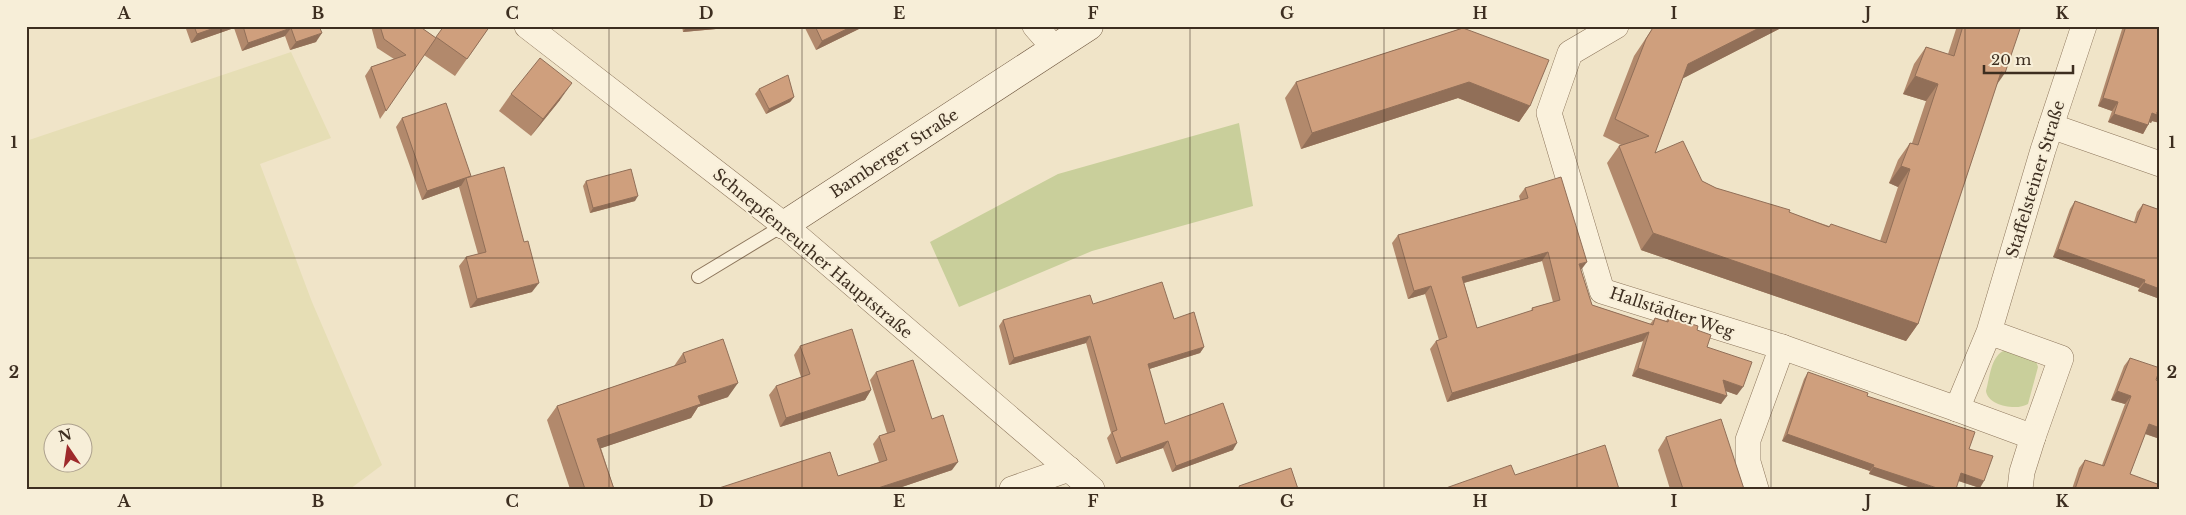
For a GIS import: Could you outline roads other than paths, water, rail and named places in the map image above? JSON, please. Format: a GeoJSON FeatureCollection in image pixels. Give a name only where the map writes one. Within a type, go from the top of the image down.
{"type":"FeatureCollection","features":[{"type":"Feature","properties":{"kind":"street","name":"Schnepfenreuther Hauptstraße"},"geometry":{"type":"LineString","coordinates":[[527,26],[784,225],[1092,489]]}},
{"type":"Feature","properties":{"kind":"street"},"geometry":{"type":"LineString","coordinates":[[1035,26],[1055,50]]}},
{"type":"Feature","properties":{"kind":"street","name":"Bamberger Straße"},"geometry":{"type":"LineString","coordinates":[[784,225],[1055,50],[1089,26]]}},
{"type":"Feature","properties":{"kind":"street","name":"Hallstädter Weg"},"geometry":{"type":"LineString","coordinates":[[1616,26],[1570,53],[1549,113],[1602,291],[1782,347],[1950,407]]}},
{"type":"Feature","properties":{"kind":"street","name":"Staffelsteiner Straße"},"geometry":{"type":"LineString","coordinates":[[1950,407],[1989,332],[2050,126],[2084,26]]}},
{"type":"Feature","properties":{"kind":"street"},"geometry":{"type":"LineString","coordinates":[[2050,126],[2160,164]]}},
{"type":"Feature","properties":{"kind":"street"},"geometry":{"type":"LineString","coordinates":[[1989,332],[2061,358],[2022,472],[2020,489]]}},
{"type":"Feature","properties":{"kind":"street"},"geometry":{"type":"LineString","coordinates":[[1756,489],[1748,462],[1748,440],[1782,347]]}},
{"type":"Feature","properties":{"kind":"street"},"geometry":{"type":"LineString","coordinates":[[1950,407],[2033,437]]}},
{"type":"Feature","properties":{"kind":"street"},"geometry":{"type":"LineString","coordinates":[[1012,489],[1069,470]]}},
{"type":"Feature","properties":{"kind":"lane","name":"Bamberger Straße"},"geometry":{"type":"LineString","coordinates":[[698,277],[784,225]]}}]}
